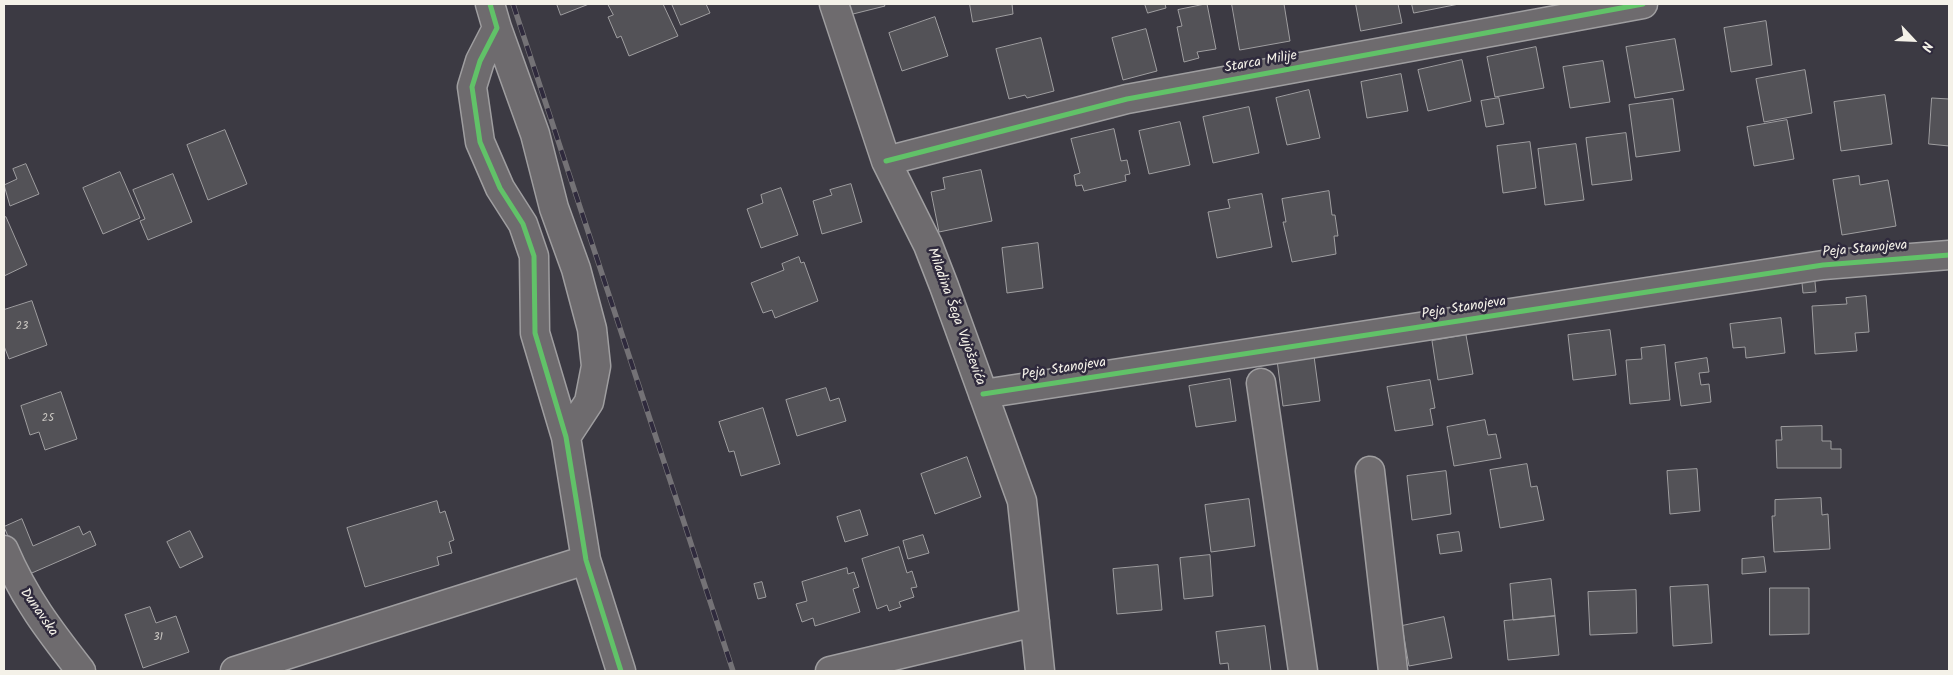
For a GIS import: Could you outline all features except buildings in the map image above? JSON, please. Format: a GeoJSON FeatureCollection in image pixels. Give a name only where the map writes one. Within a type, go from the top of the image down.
{"type":"FeatureCollection","features":[{"type":"Feature","properties":{"kind":"street","name":"Miladina Šega Vujoševića"},"geometry":{"type":"LineString","coordinates":[[834,4],[886,161],[928,245],[1022,501],[1040,671]]}},
{"type":"Feature","properties":{"kind":"street","name":"Starca Milije"},"geometry":{"type":"LineString","coordinates":[[886,161],[1126,99],[1643,4]]}},
{"type":"Feature","properties":{"kind":"street"},"geometry":{"type":"LineString","coordinates":[[493,16],[472,87],[480,142],[500,188],[523,224],[534,256],[535,333],[566,437],[586,560],[621,671]]}},
{"type":"Feature","properties":{"kind":"street"},"geometry":{"type":"LineString","coordinates":[[493,16],[535,134],[554,208],[576,269],[592,329],[596,366],[589,402],[566,437]]}},
{"type":"Feature","properties":{"kind":"street","name":"Peja Stanojeva"},"geometry":{"type":"LineString","coordinates":[[983,394],[1823,265],[1949,255]]}},
{"type":"Feature","properties":{"kind":"street"},"geometry":{"type":"LineString","coordinates":[[1261,384],[1303,671]]}},
{"type":"Feature","properties":{"kind":"street"},"geometry":{"type":"LineString","coordinates":[[1370,471],[1394,671]]}},
{"type":"Feature","properties":{"kind":"street","name":"Dunavska"},"geometry":{"type":"LineString","coordinates":[[4,550],[18,583],[36,614],[81,671]]}},
{"type":"Feature","properties":{"kind":"street"},"geometry":{"type":"LineString","coordinates":[[235,671],[586,560]]}},
{"type":"Feature","properties":{"kind":"street"},"geometry":{"type":"LineString","coordinates":[[830,671],[1035,622]]}},
{"type":"Feature","properties":{"kind":"railway"},"geometry":{"type":"LineString","coordinates":[[513,4],[733,671]]}},
{"type":"Feature","properties":{"kind":"cycle path"},"geometry":{"type":"LineString","coordinates":[[490,4],[497,28],[480,61],[472,87],[480,142],[500,188],[523,224],[534,256],[535,333],[566,437],[586,560],[621,671]]}},
{"type":"Feature","properties":{"kind":"cycle path"},"geometry":{"type":"LineString","coordinates":[[886,161],[1127,99],[1643,4]]}},
{"type":"Feature","properties":{"kind":"cycle path"},"geometry":{"type":"LineString","coordinates":[[983,394],[1823,265],[1949,255]]}}]}
